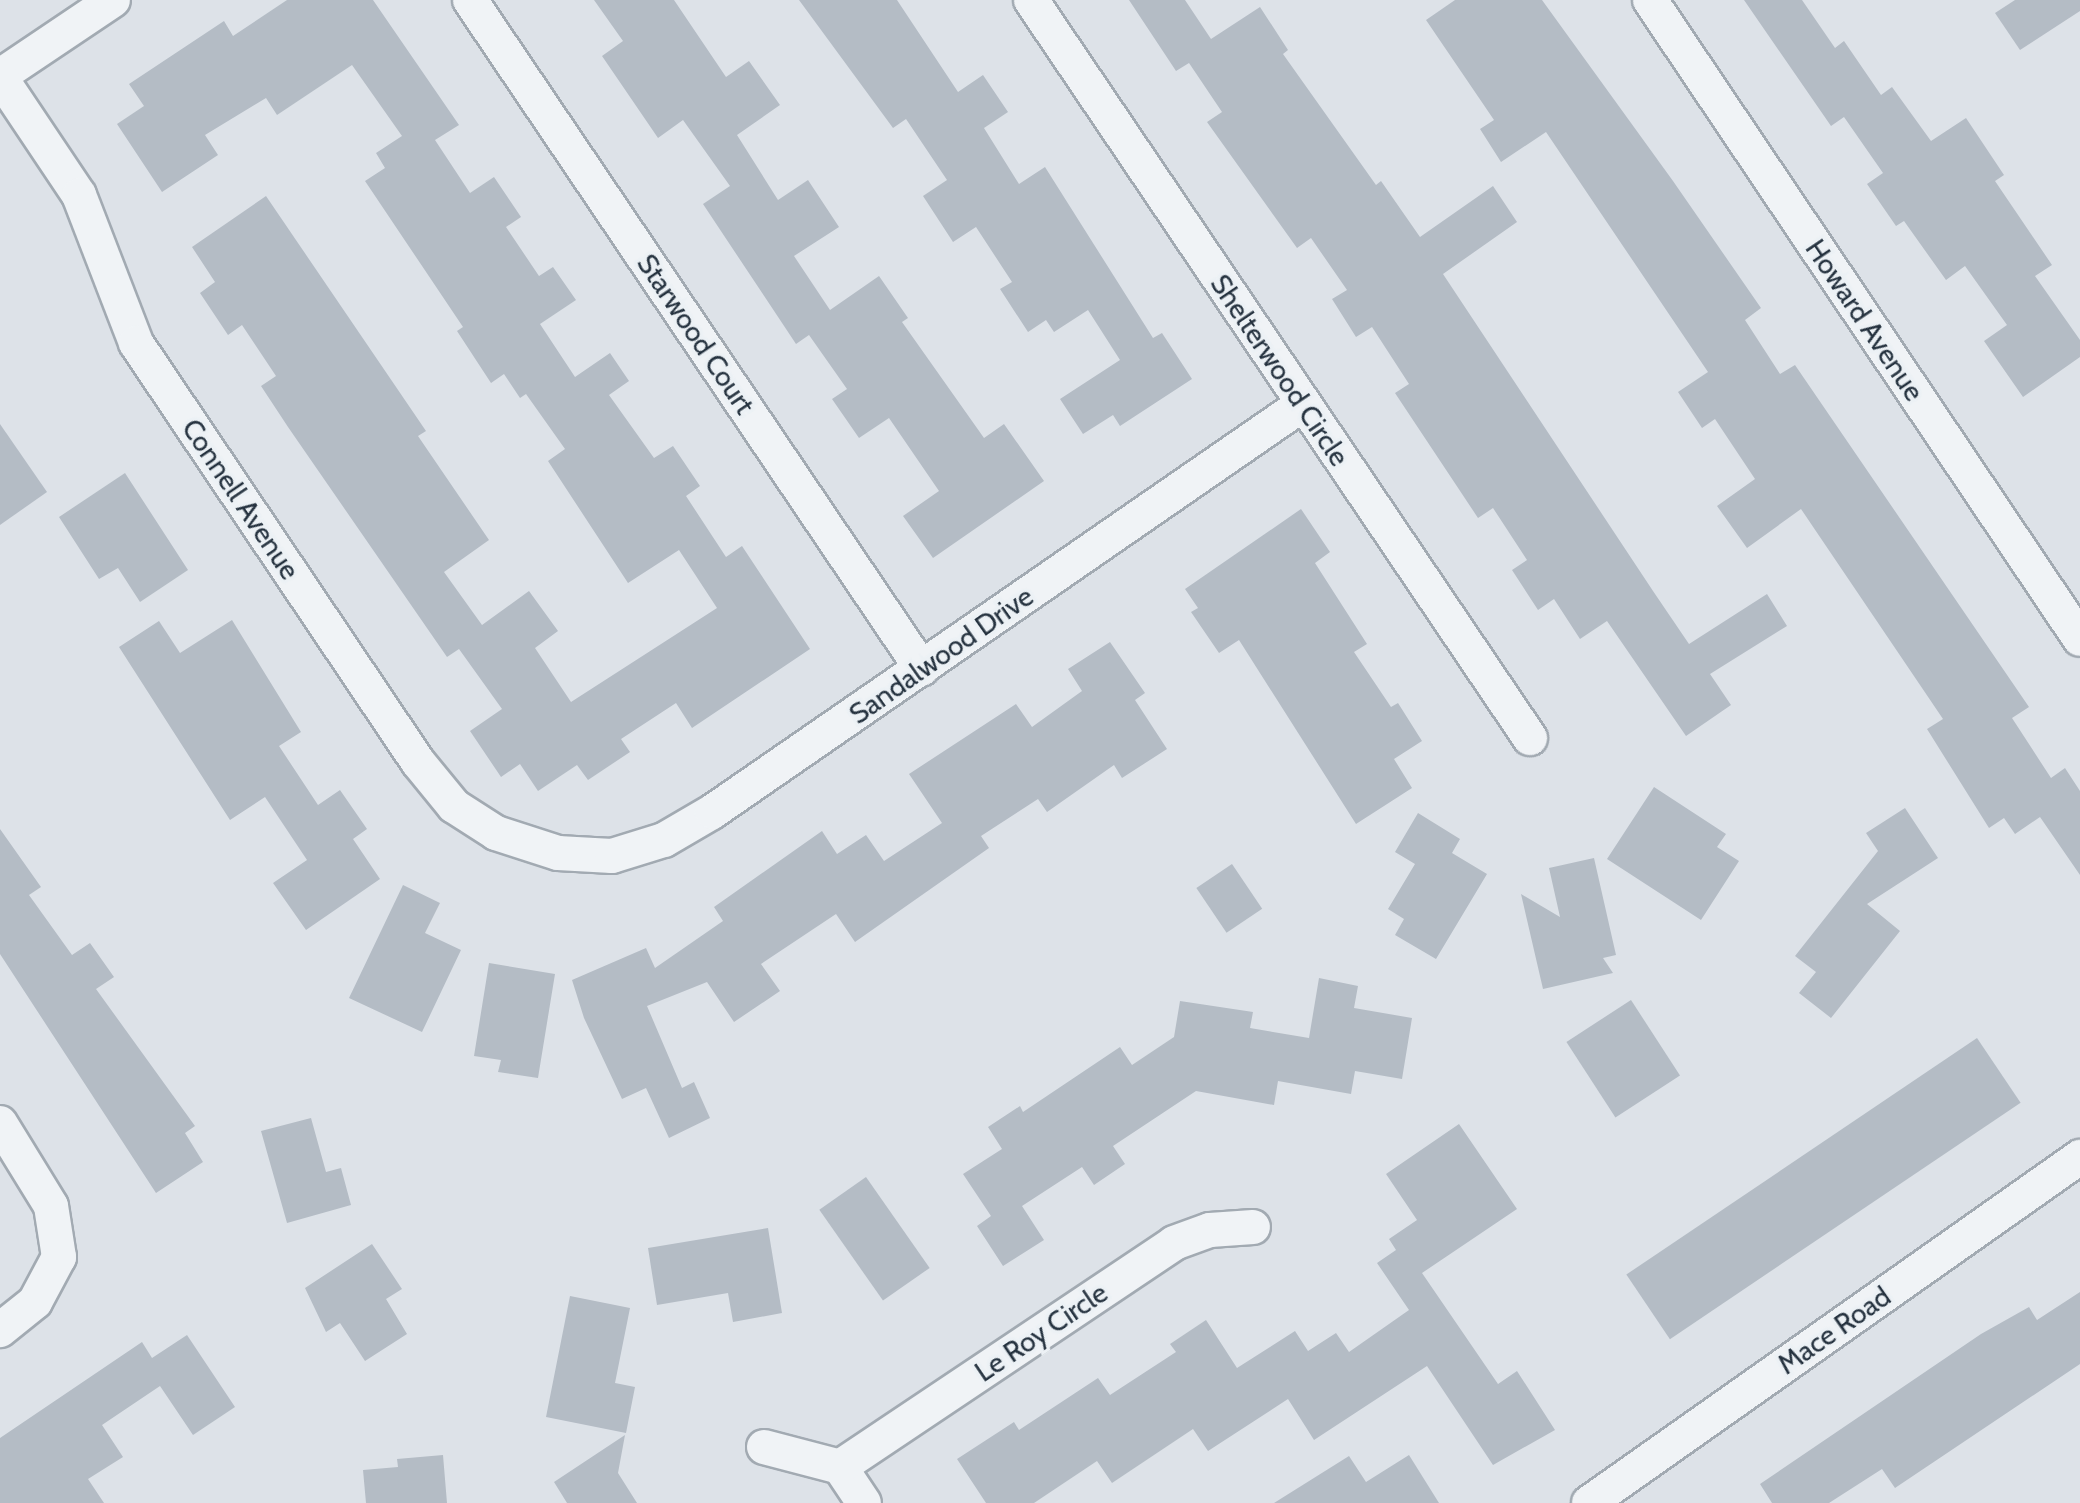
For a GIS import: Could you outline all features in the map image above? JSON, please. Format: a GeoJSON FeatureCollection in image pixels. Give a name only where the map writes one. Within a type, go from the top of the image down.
{"type":"FeatureCollection","features":[{"type":"Feature","properties":{"kind":"street"},"geometry":{"type":"LineString","coordinates":[[0,77],[113,0]]}},
{"type":"Feature","properties":{"kind":"street","name":"Starwood Court"},"geometry":{"type":"LineString","coordinates":[[470,0],[922,669]]}},
{"type":"Feature","properties":{"kind":"street","name":"Shelterwood Circle"},"geometry":{"type":"LineString","coordinates":[[1031,0],[1530,738]]}},
{"type":"Feature","properties":{"kind":"street","name":"Howard Avenue"},"geometry":{"type":"LineString","coordinates":[[1650,0],[2080,639]]}},
{"type":"Feature","properties":{"kind":"street","name":"Connell Avenue"},"geometry":{"type":"LineString","coordinates":[[0,77],[79,195],[136,343],[418,762],[454,806],[496,833],[558,853]]}},
{"type":"Feature","properties":{"kind":"street","name":"Sandalwood Drive"},"geometry":{"type":"LineString","coordinates":[[558,853],[612,856],[664,840],[922,669],[1303,404]]}},
{"type":"Feature","properties":{"kind":"street"},"geometry":{"type":"LineString","coordinates":[[0,1123],[51,1206],[59,1257],[35,1302],[0,1330]]}},
{"type":"Feature","properties":{"kind":"street","name":"Mace Road"},"geometry":{"type":"LineString","coordinates":[[1589,1503],[2080,1157]]}},
{"type":"Feature","properties":{"kind":"street","name":"Le Roy Circle"},"geometry":{"type":"LineString","coordinates":[[840,1467],[1174,1243],[1210,1230],[1253,1227]]}},
{"type":"Feature","properties":{"kind":"street"},"geometry":{"type":"LineString","coordinates":[[764,1447],[840,1467],[864,1503]]}},
{"type":"Feature","properties":{"kind":"building"},"geometry":{"type":"Polygon","coordinates":[[[287,0],[373,0],[459,125],[435,140],[470,193],[494,177],[521,217],[506,227],[539,276],[553,267],[576,300],[540,324],[575,377],[610,353],[629,381],[609,395],[654,458],[673,446],[700,486],[686,496],[726,557],[742,546],[810,649],[692,728],[676,703],[621,739],[630,752],[588,780],[577,765],[538,791],[520,764],[501,777],[470,731],[502,709],[459,649],[447,657],[288,427],[261,386],[276,376],[242,325],[228,335],[200,293],[215,282],[192,247],[266,196],[426,431],[418,436],[489,540],[444,572],[482,625],[529,591],[558,631],[535,648],[571,702],[717,608],[679,550],[628,583],[548,461],[565,449],[526,394],[520,398],[504,374],[491,383],[457,331],[463,327],[365,181],[385,168],[376,153],[402,136],[352,65],[277,115],[266,98],[205,135],[218,155],[162,192],[117,124],[144,106],[129,84],[224,21],[233,36],[287,0]]]}},
{"type":"Feature","properties":{"kind":"building"},"geometry":{"type":"Polygon","coordinates":[[[594,0],[674,0],[726,77],[749,61],[780,105],[737,135],[778,200],[808,180],[839,227],[794,256],[830,310],[879,276],[908,318],[902,322],[984,438],[1004,424],[1044,481],[933,558],[903,516],[939,491],[889,418],[859,438],[832,399],[847,389],[809,335],[796,344],[703,204],[730,186],[683,120],[658,138],[602,56],[623,41],[594,0]]]}},
{"type":"Feature","properties":{"kind":"building"},"geometry":{"type":"Polygon","coordinates":[[[799,0],[897,0],[958,92],[983,75],[1008,112],[984,128],[1019,184],[1045,167],[1153,338],[1162,333],[1192,379],[1120,426],[1113,415],[1083,434],[1060,399],[1120,360],[1088,310],[1054,332],[1046,320],[1028,332],[1000,289],[1012,282],[976,227],[953,242],[923,196],[947,180],[906,119],[893,128],[799,0]]]}},
{"type":"Feature","properties":{"kind":"building"},"geometry":{"type":"Polygon","coordinates":[[[1129,0],[1185,0],[1211,39],[1260,7],[1288,50],[1283,54],[1376,185],[1381,181],[1420,237],[1493,186],[1517,222],[1443,274],[1653,591],[1689,644],[1767,594],[1787,626],[1710,674],[1731,705],[1686,736],[1607,621],[1580,639],[1554,599],[1538,610],[1512,570],[1527,560],[1493,508],[1478,518],[1395,393],[1409,384],[1372,327],[1356,337],[1332,299],[1347,290],[1311,238],[1297,248],[1207,122],[1222,112],[1189,63],[1176,71],[1129,0]]]}},
{"type":"Feature","properties":{"kind":"building"},"geometry":{"type":"Polygon","coordinates":[[[1455,0],[1542,0],[1673,181],[1761,308],[1745,320],[1780,374],[1795,365],[2029,707],[2012,718],[2051,778],[2065,768],[2080,791],[2080,875],[2040,817],[2015,834],[2004,818],[1989,828],[1927,729],[1943,719],[1801,509],[1747,548],[1717,506],[1755,479],[1715,419],[1702,428],[1678,392],[1708,372],[1546,132],[1501,162],[1480,129],[1494,120],[1426,20],[1455,0]]]}},
{"type":"Feature","properties":{"kind":"building"},"geometry":{"type":"Polygon","coordinates":[[[1744,0],[1802,0],[1835,48],[1844,41],[1881,95],[1892,87],[1931,141],[1966,118],[2004,175],[1995,181],[2052,265],[2035,276],[2080,340],[2080,357],[2023,397],[1984,341],[2007,325],[1965,266],[1946,280],[1904,221],[1896,226],[1867,184],[1883,173],[1844,117],[1831,126],[1744,0]]]}},
{"type":"Feature","properties":{"kind":"building"},"geometry":{"type":"Polygon","coordinates":[[[2015,0],[2080,0],[2080,11],[2020,50],[1995,13],[2015,0]]]}},
{"type":"Feature","properties":{"kind":"building"},"geometry":{"type":"Polygon","coordinates":[[[0,424],[47,492],[0,525],[0,424]]]}},
{"type":"Feature","properties":{"kind":"building"},"geometry":{"type":"Polygon","coordinates":[[[125,473],[188,570],[140,602],[118,568],[99,579],[59,517],[125,473]]]}},
{"type":"Feature","properties":{"kind":"building"},"geometry":{"type":"Polygon","coordinates":[[[1301,509],[1330,552],[1315,563],[1367,644],[1354,652],[1391,707],[1398,703],[1422,741],[1394,759],[1412,788],[1356,824],[1239,640],[1219,653],[1191,612],[1198,608],[1185,589],[1301,509]]]}},
{"type":"Feature","properties":{"kind":"building"},"geometry":{"type":"Polygon","coordinates":[[[232,620],[301,732],[279,746],[318,805],[340,790],[367,829],[353,839],[380,879],[306,930],[273,883],[307,860],[265,797],[230,820],[119,647],[159,621],[180,653],[232,620]]]}},
{"type":"Feature","properties":{"kind":"building"},"geometry":{"type":"Polygon","coordinates":[[[1110,642],[1145,693],[1135,700],[1167,749],[1122,778],[1114,765],[1047,812],[1038,799],[981,836],[989,848],[855,942],[836,914],[761,964],[780,991],[734,1022],[707,982],[647,1006],[682,1088],[694,1082],[710,1118],[669,1138],[646,1088],[622,1099],[584,1018],[572,980],[646,948],[655,968],[723,921],[714,907],[822,831],[837,854],[866,835],[884,861],[942,823],[909,774],[1016,704],[1032,727],[1082,691],[1068,669],[1110,642]]]}},
{"type":"Feature","properties":{"kind":"building"},"geometry":{"type":"Polygon","coordinates":[[[1654,787],[1726,834],[1717,847],[1739,861],[1701,920],[1607,859],[1654,787]]]}},
{"type":"Feature","properties":{"kind":"building"},"geometry":{"type":"Polygon","coordinates":[[[1905,808],[1938,858],[1867,904],[1900,931],[1831,1018],[1799,993],[1816,972],[1795,956],[1878,851],[1866,833],[1905,808]]]}},
{"type":"Feature","properties":{"kind":"building"},"geometry":{"type":"Polygon","coordinates":[[[1418,813],[1460,839],[1452,853],[1487,874],[1436,959],[1395,935],[1404,919],[1388,909],[1415,864],[1395,852],[1418,813]]]}},
{"type":"Feature","properties":{"kind":"building"},"geometry":{"type":"Polygon","coordinates":[[[0,829],[41,887],[29,895],[72,955],[90,943],[114,977],[96,989],[195,1126],[185,1133],[203,1162],[156,1193],[0,954],[0,829]]]}},
{"type":"Feature","properties":{"kind":"building"},"geometry":{"type":"Polygon","coordinates":[[[1594,858],[1616,955],[1603,958],[1613,973],[1543,989],[1521,894],[1560,917],[1549,868],[1594,858]]]}},
{"type":"Feature","properties":{"kind":"building"},"geometry":{"type":"Polygon","coordinates":[[[1232,864],[1262,909],[1227,933],[1196,888],[1232,864]]]}},
{"type":"Feature","properties":{"kind":"building"},"geometry":{"type":"Polygon","coordinates":[[[403,885],[440,903],[425,933],[461,950],[422,1032],[349,998],[403,885]]]}},
{"type":"Feature","properties":{"kind":"building"},"geometry":{"type":"Polygon","coordinates":[[[489,963],[555,974],[538,1078],[498,1072],[501,1060],[474,1056],[489,963]]]}},
{"type":"Feature","properties":{"kind":"building"},"geometry":{"type":"Polygon","coordinates":[[[1319,978],[1358,986],[1354,1008],[1412,1018],[1402,1079],[1355,1071],[1351,1094],[1278,1081],[1274,1105],[1196,1091],[1113,1146],[1125,1164],[1094,1185],[1082,1167],[1022,1206],[1044,1240],[1003,1266],[977,1226],[991,1216],[963,1174],[1002,1149],[988,1127],[1020,1106],[1023,1112],[1120,1047],[1132,1065],[1174,1037],[1180,1001],[1253,1012],[1250,1028],[1309,1038],[1319,978]]]}},
{"type":"Feature","properties":{"kind":"building"},"geometry":{"type":"Polygon","coordinates":[[[1631,1000],[1680,1075],[1615,1117],[1566,1042],[1631,1000]]]}},
{"type":"Feature","properties":{"kind":"building"},"geometry":{"type":"Polygon","coordinates":[[[1977,1038],[2021,1103],[1670,1339],[1626,1275],[1977,1038]]]}},
{"type":"Feature","properties":{"kind":"building"},"geometry":{"type":"Polygon","coordinates":[[[311,1118],[326,1172],[341,1168],[351,1205],[287,1223],[261,1131],[311,1118]]]}},
{"type":"Feature","properties":{"kind":"building"},"geometry":{"type":"Polygon","coordinates":[[[1459,1124],[1517,1209],[1422,1273],[1498,1384],[1517,1371],[1555,1430],[1493,1465],[1427,1366],[1314,1440],[1288,1399],[1208,1451],[1193,1429],[1112,1483],[1097,1461],[1034,1503],[986,1503],[957,1459],[1014,1422],[1019,1430],[1098,1378],[1110,1395],[1176,1352],[1170,1344],[1206,1320],[1237,1368],[1295,1331],[1308,1351],[1336,1333],[1349,1352],[1409,1310],[1377,1263],[1396,1250],[1389,1239],[1417,1220],[1386,1174],[1459,1124]]]}},
{"type":"Feature","properties":{"kind":"building"},"geometry":{"type":"Polygon","coordinates":[[[866,1177],[930,1268],[883,1301],[819,1210],[866,1177]]]}},
{"type":"Feature","properties":{"kind":"building"},"geometry":{"type":"Polygon","coordinates":[[[768,1228],[782,1313],[733,1322],[728,1293],[657,1305],[648,1248],[768,1228]]]}},
{"type":"Feature","properties":{"kind":"building"},"geometry":{"type":"Polygon","coordinates":[[[372,1244],[402,1289],[386,1299],[407,1334],[365,1361],[340,1323],[326,1332],[305,1288],[372,1244]]]}},
{"type":"Feature","properties":{"kind":"building"},"geometry":{"type":"Polygon","coordinates":[[[2080,1292],[2080,1364],[1895,1488],[1882,1469],[1829,1503],[1772,1503],[1760,1484],[1981,1334],[2029,1307],[2037,1320],[2080,1292]]]}},
{"type":"Feature","properties":{"kind":"building"},"geometry":{"type":"Polygon","coordinates":[[[570,1296],[630,1308],[615,1383],[635,1387],[626,1433],[546,1417],[570,1296]]]}},
{"type":"Feature","properties":{"kind":"building"},"geometry":{"type":"Polygon","coordinates":[[[187,1335],[235,1407],[193,1435],[160,1386],[102,1425],[123,1457],[88,1479],[104,1503],[0,1503],[0,1438],[142,1342],[152,1358],[187,1335]]]}},
{"type":"Feature","properties":{"kind":"building"},"geometry":{"type":"Polygon","coordinates":[[[625,1435],[618,1473],[637,1503],[567,1503],[554,1482],[625,1435]]]}},
{"type":"Feature","properties":{"kind":"building"},"geometry":{"type":"Polygon","coordinates":[[[443,1455],[447,1503],[366,1503],[363,1470],[398,1467],[397,1459],[443,1455]]]}},
{"type":"Feature","properties":{"kind":"building"},"geometry":{"type":"Polygon","coordinates":[[[1409,1455],[1439,1503],[1274,1503],[1349,1456],[1366,1482],[1409,1455]]]}}]}
